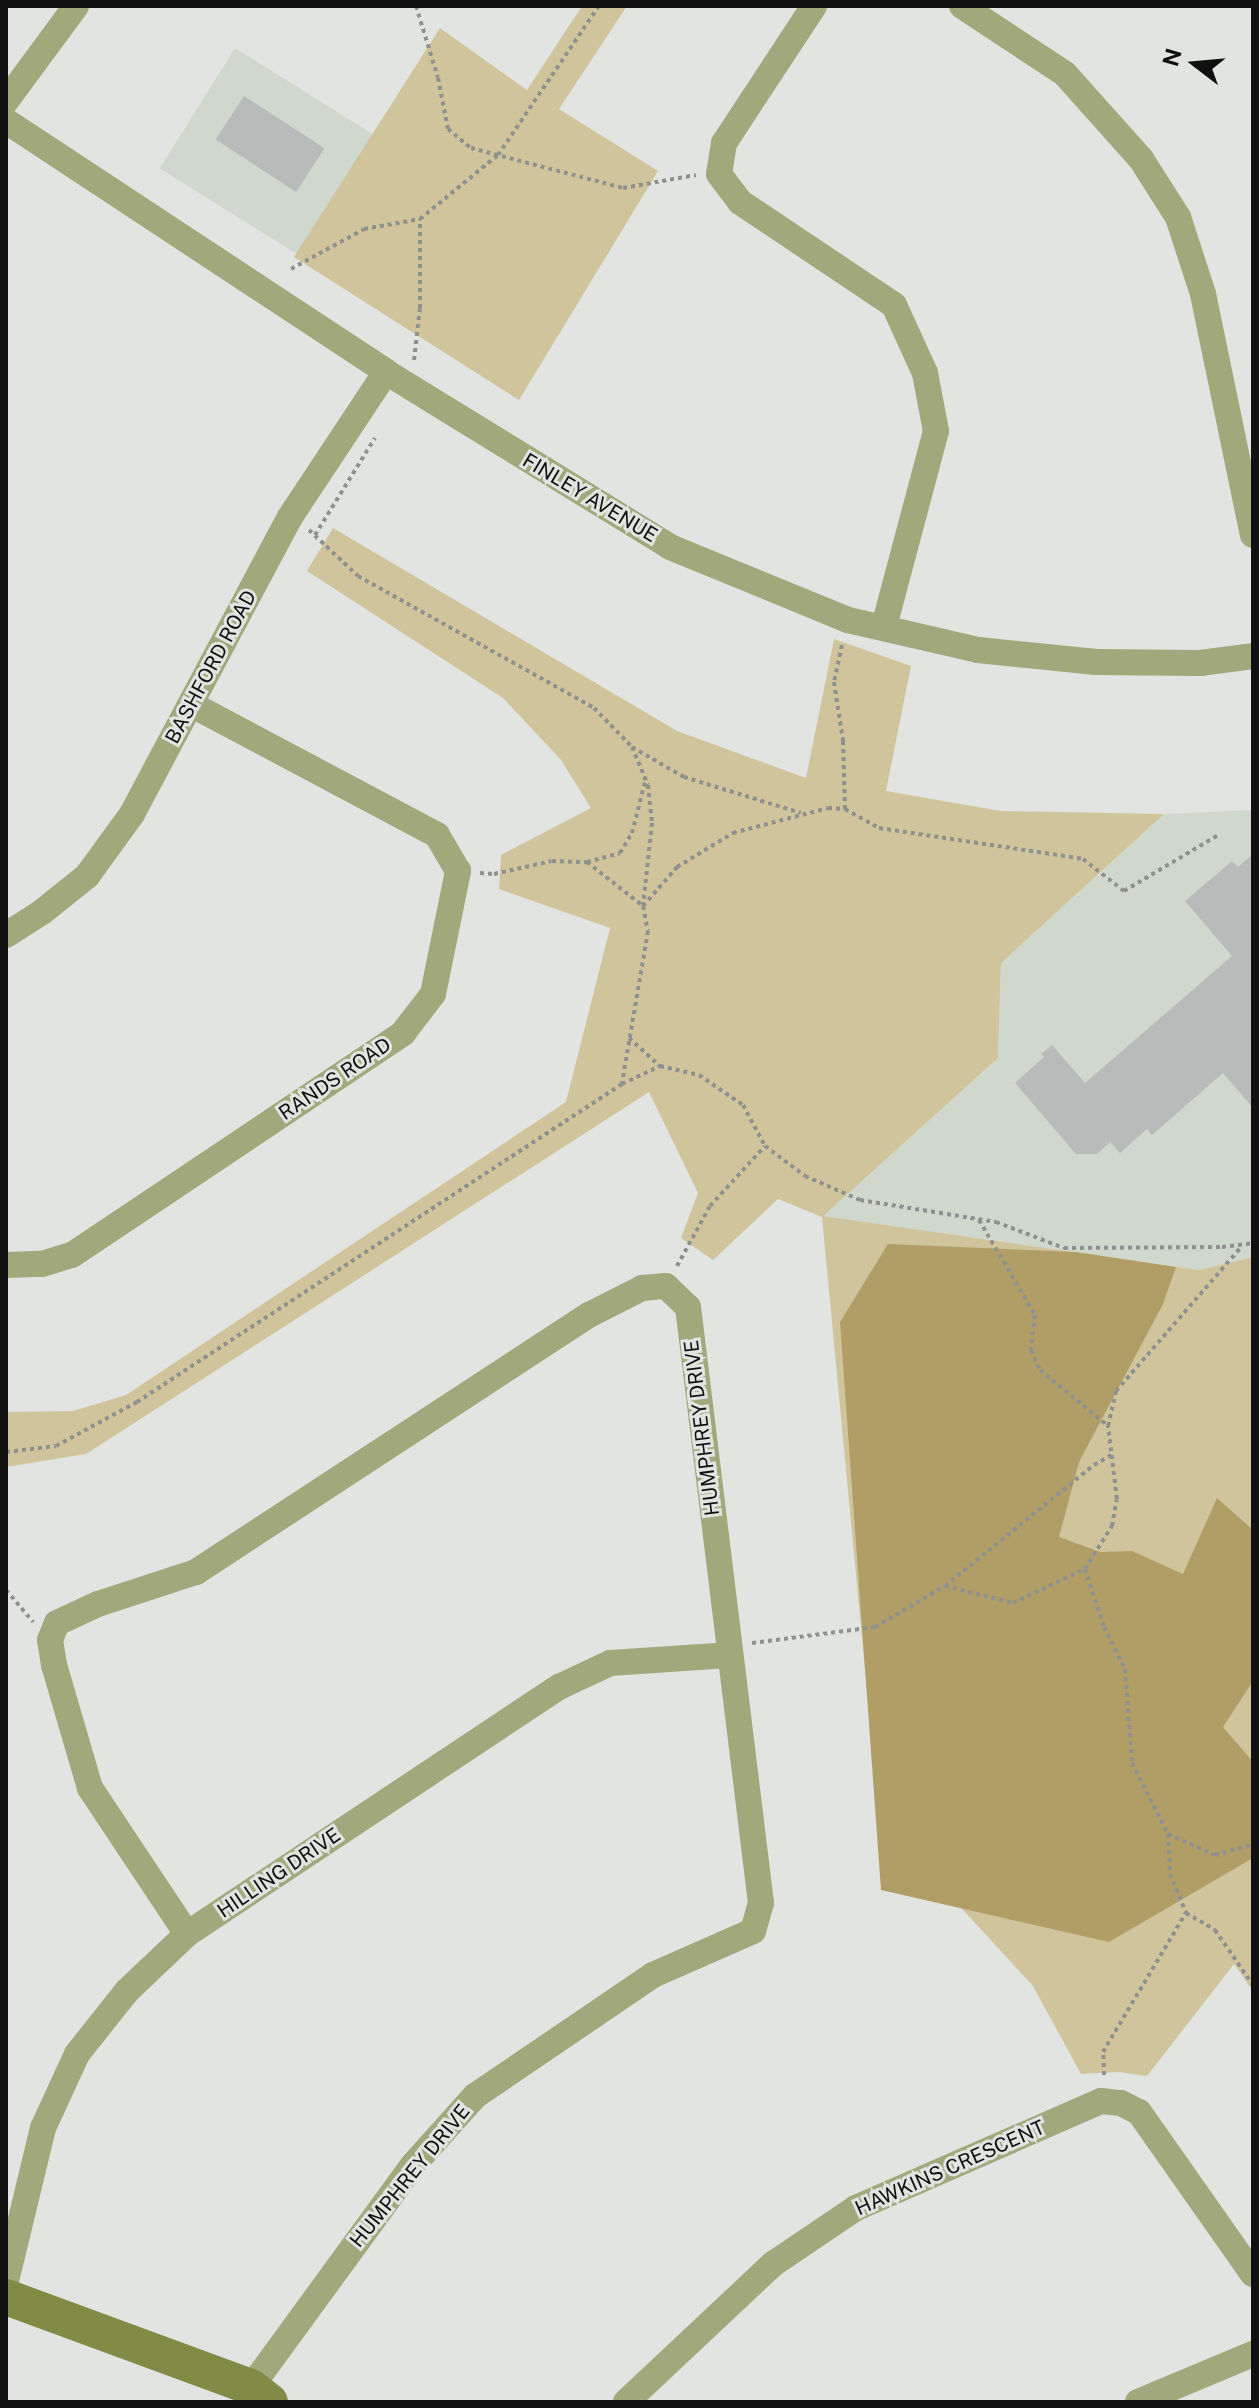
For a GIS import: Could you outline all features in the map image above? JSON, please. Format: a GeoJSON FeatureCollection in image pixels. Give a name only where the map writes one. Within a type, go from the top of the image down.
{"type":"FeatureCollection","features":[{"type":"Feature","properties":{"kind":"street"},"geometry":{"type":"LineString","coordinates":[[6,101],[76,6]]}},
{"type":"Feature","properties":{"kind":"street"},"geometry":{"type":"LineString","coordinates":[[814,6],[724,143],[719,174],[740,202],[894,305],[925,373],[936,431],[884,627]]}},
{"type":"Feature","properties":{"kind":"street"},"geometry":{"type":"LineString","coordinates":[[962,6],[1065,74],[1141,159],[1178,217],[1203,294],[1253,535]]}},
{"type":"Feature","properties":{"kind":"street","name":"FINLEY AVENUE"},"geometry":{"type":"LineString","coordinates":[[6,121],[397,379],[670,547],[848,620],[978,650],[1096,662],[1200,663],[1253,656]]}},
{"type":"Feature","properties":{"kind":"street","name":"BASHFORD ROAD"},"geometry":{"type":"LineString","coordinates":[[6,935],[87,876],[132,814],[290,517],[397,379]]}},
{"type":"Feature","properties":{"kind":"street"},"geometry":{"type":"LineString","coordinates":[[192,705],[437,835],[458,871]]}},
{"type":"Feature","properties":{"kind":"street","name":"RANDS ROAD"},"geometry":{"type":"LineString","coordinates":[[6,1265],[42,1264],[72,1255],[403,1033],[433,994],[458,871]]}},
{"type":"Feature","properties":{"kind":"street"},"geometry":{"type":"LineString","coordinates":[[187,1934],[90,1788],[50,1640],[57,1623],[196,1572],[589,1315],[642,1288],[666,1286]]}},
{"type":"Feature","properties":{"kind":"street","name":"HUMPHREY DRIVE"},"geometry":{"type":"LineString","coordinates":[[261,2394],[413,2165],[475,2096],[653,1975],[753,1931],[761,1903],[688,1307],[666,1286]]}},
{"type":"Feature","properties":{"kind":"street","name":"HILLING DRIVE"},"geometry":{"type":"LineString","coordinates":[[6,2281],[43,2128],[77,2054],[127,1991],[187,1934],[559,1687],[610,1663],[729,1651]]}},
{"type":"Feature","properties":{"kind":"street"},"geometry":{"type":"LineString","coordinates":[[1101,2101],[1121,2103],[1139,2112],[1253,2274]]}},
{"type":"Feature","properties":{"kind":"street","name":"HAWKINS CRESCENT"},"geometry":{"type":"LineString","coordinates":[[626,2402],[773,2264],[856,2208],[1101,2101]]}},
{"type":"Feature","properties":{"kind":"street"},"geometry":{"type":"LineString","coordinates":[[6,2297],[261,2394]]}},
{"type":"Feature","properties":{"kind":"street"},"geometry":{"type":"LineString","coordinates":[[1138,2402],[1253,2354]]}},
{"type":"Feature","properties":{"kind":"path"},"geometry":{"type":"LineString","coordinates":[[416,6],[438,78],[448,129],[471,148],[623,188],[685,176],[719,174]]}},
{"type":"Feature","properties":{"kind":"path"},"geometry":{"type":"LineString","coordinates":[[291,269],[364,229],[420,219],[498,155],[599,6]]}},
{"type":"Feature","properties":{"kind":"path"},"geometry":{"type":"LineString","coordinates":[[397,379],[417,350],[420,219]]}},
{"type":"Feature","properties":{"kind":"path"},"geometry":{"type":"LineString","coordinates":[[315,535],[382,426]]}},
{"type":"Feature","properties":{"kind":"path"},"geometry":{"type":"LineString","coordinates":[[290,517],[315,535],[358,576],[594,708],[632,747],[684,777],[803,813]]}},
{"type":"Feature","properties":{"kind":"path"},"geometry":{"type":"LineString","coordinates":[[845,809],[843,741],[834,682],[848,620]]}},
{"type":"Feature","properties":{"kind":"path"},"geometry":{"type":"LineString","coordinates":[[622,1084],[648,931],[643,906],[652,823],[646,781],[632,747]]}},
{"type":"Feature","properties":{"kind":"path"},"geometry":{"type":"LineString","coordinates":[[458,871],[494,874],[552,861],[587,862],[620,853],[632,833],[646,781]]}},
{"type":"Feature","properties":{"kind":"path"},"geometry":{"type":"LineString","coordinates":[[643,906],[677,867],[733,833],[803,813],[845,809],[879,828],[1083,859],[1124,891],[1220,834]]}},
{"type":"Feature","properties":{"kind":"path"},"geometry":{"type":"LineString","coordinates":[[587,862],[643,906]]}},
{"type":"Feature","properties":{"kind":"path"},"geometry":{"type":"LineString","coordinates":[[629,1038],[660,1066],[699,1075],[743,1105],[765,1146],[805,1176],[860,1200],[996,1222],[1064,1248],[1241,1247],[1253,1243]]}},
{"type":"Feature","properties":{"kind":"path"},"geometry":{"type":"LineString","coordinates":[[6,1452],[56,1446],[137,1402],[622,1084],[660,1066]]}},
{"type":"Feature","properties":{"kind":"path"},"geometry":{"type":"LineString","coordinates":[[666,1286],[710,1206],[765,1146]]}},
{"type":"Feature","properties":{"kind":"path"},"geometry":{"type":"LineString","coordinates":[[979,1220],[1035,1315],[1031,1350],[1040,1370],[1108,1426]]}},
{"type":"Feature","properties":{"kind":"path"},"geometry":{"type":"LineString","coordinates":[[945,1586],[1013,1603],[1085,1569],[1112,1526],[1117,1499],[1108,1426],[1116,1391],[1241,1247]]}},
{"type":"Feature","properties":{"kind":"path"},"geometry":{"type":"LineString","coordinates":[[729,1651],[875,1627],[945,1586],[1094,1465],[1111,1455]]}},
{"type":"Feature","properties":{"kind":"path"},"geometry":{"type":"LineString","coordinates":[[1085,1569],[1104,1627],[1125,1669],[1132,1763],[1168,1834],[1170,1874],[1186,1913],[1215,1930],[1253,1985]]}},
{"type":"Feature","properties":{"kind":"path"},"geometry":{"type":"LineString","coordinates":[[6,1590],[50,1640]]}},
{"type":"Feature","properties":{"kind":"path"},"geometry":{"type":"LineString","coordinates":[[1168,1834],[1215,1855],[1253,1844]]}},
{"type":"Feature","properties":{"kind":"path"},"geometry":{"type":"LineString","coordinates":[[1101,2101],[1103,2052],[1186,1913]]}},
{"type":"Feature","properties":{"kind":"shaded area"},"geometry":{"type":"Polygon","coordinates":[[[582,6],[627,6],[559,109],[658,171],[519,400],[294,257],[440,28],[527,90],[582,6]]]}},
{"type":"Feature","properties":{"kind":"shaded area"},"geometry":{"type":"Polygon","coordinates":[[[235,48],[373,134],[298,255],[160,168],[235,48]]]}},
{"type":"Feature","properties":{"kind":"shaded area"},"geometry":{"type":"Polygon","coordinates":[[[333,528],[677,731],[806,778],[834,639],[911,666],[886,791],[1001,811],[1164,814],[1001,963],[998,1058],[823,1216],[1199,1270],[1253,1257],[1253,1991],[1234,1964],[1147,2076],[1118,2072],[1081,2074],[1033,1986],[954,1900],[885,1880],[822,1217],[778,1199],[713,1260],[681,1238],[698,1193],[649,1092],[86,1454],[6,1467],[6,1412],[73,1411],[126,1395],[566,1102],[610,928],[499,889],[501,855],[591,808],[561,760],[503,698],[307,571],[333,528]]]}},
{"type":"Feature","properties":{"kind":"shaded area"},"geometry":{"type":"Polygon","coordinates":[[[1253,810],[1253,1257],[1199,1270],[822,1216],[998,1058],[1001,963],[1164,814],[1253,810]]]}},
{"type":"Feature","properties":{"kind":"shaded area"},"geometry":{"type":"Polygon","coordinates":[[[888,1244],[1076,1252],[1176,1267],[1163,1304],[1079,1462],[1059,1537],[1100,1552],[1132,1551],[1183,1574],[1217,1498],[1253,1530],[1253,1681],[1223,1727],[1253,1762],[1253,1858],[1109,1942],[881,1890],[840,1322],[888,1244]]]}},
{"type":"Feature","properties":{"kind":"building"},"geometry":{"type":"Polygon","coordinates":[[[244,96],[325,148],[296,192],[216,140],[244,96]]]}},
{"type":"Feature","properties":{"kind":"building"},"geometry":{"type":"Polygon","coordinates":[[[1253,854],[1253,1108],[1223,1073],[1152,1135],[1147,1129],[1120,1153],[1110,1142],[1097,1154],[1076,1154],[1015,1083],[1044,1057],[1041,1054],[1052,1045],[1085,1083],[1232,956],[1185,901],[1232,861],[1238,867],[1253,854]]]}}]}
